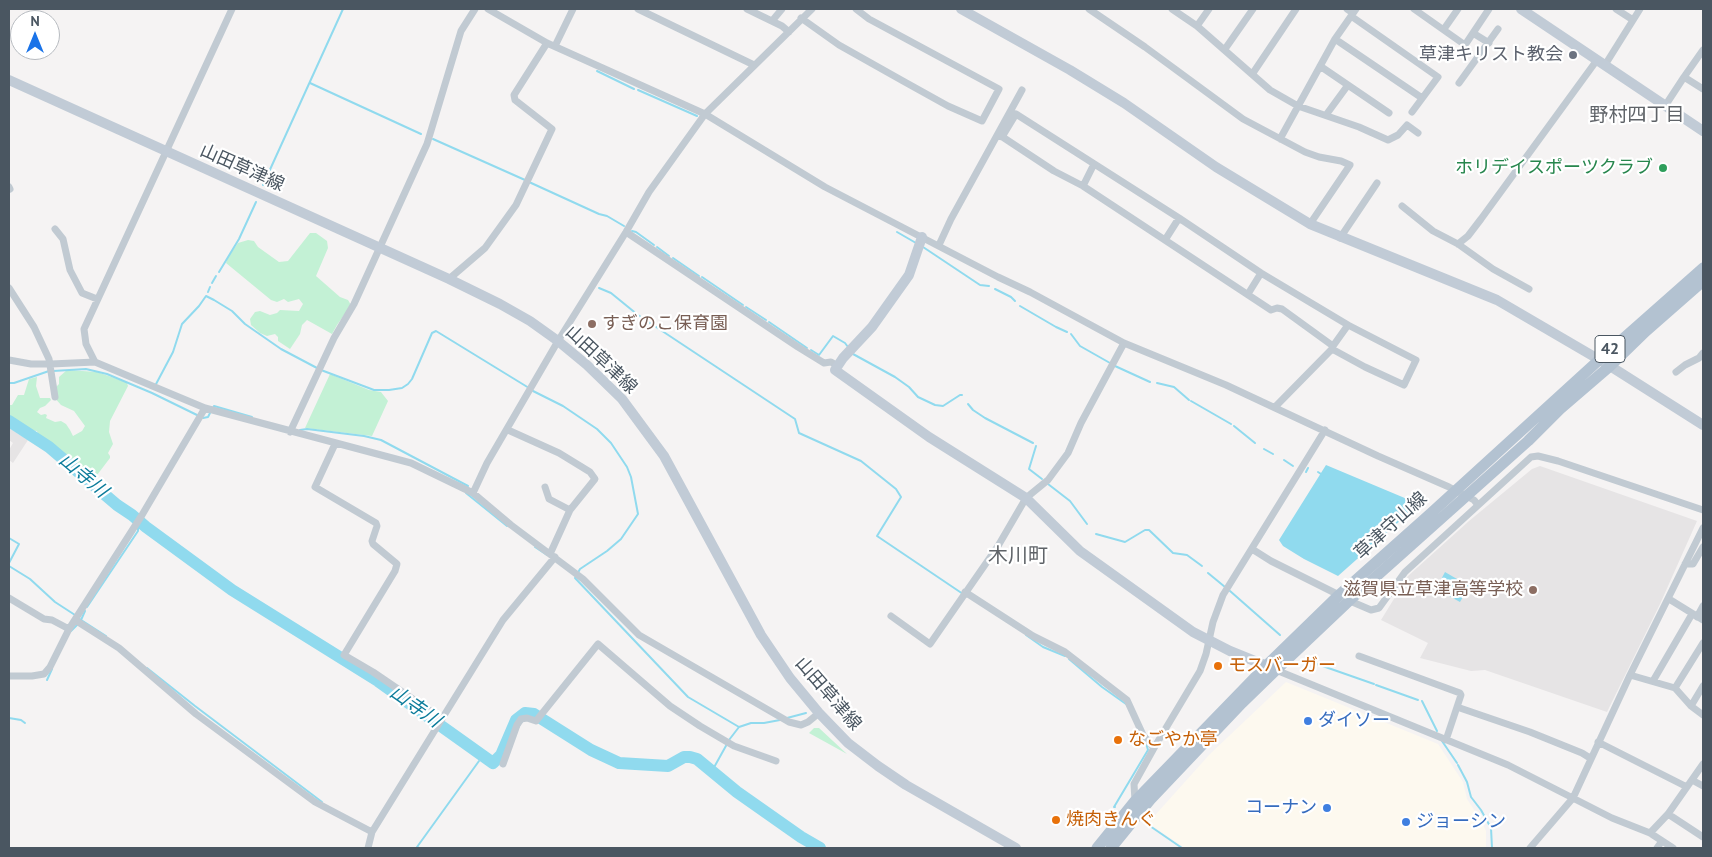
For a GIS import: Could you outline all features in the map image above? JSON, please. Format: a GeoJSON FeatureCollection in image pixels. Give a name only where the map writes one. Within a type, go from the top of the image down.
{"type":"FeatureCollection","features":[{"type":"Feature","properties":{"kind":"main road","name":"草津守山線"},"geometry":{"type":"LineString","coordinates":[[1111,848],[1150,800],[1242,703],[1271,668],[1351,600],[1524,437],[1599,360],[1703,268]]}},
{"type":"Feature","properties":{"kind":"main road","name":"草津守山線"},"geometry":{"type":"LineString","coordinates":[[1097,848],[1136,801],[1271,668],[1339,595],[1524,437],[1560,409],[1703,282]]}},
{"type":"Feature","properties":{"kind":"street"},"geometry":{"type":"LineString","coordinates":[[95,362],[86,344],[84,329],[96,299],[232,9]]}},
{"type":"Feature","properties":{"kind":"street"},"geometry":{"type":"LineString","coordinates":[[290,432],[334,338],[354,304],[427,144],[461,32],[475,9]]}},
{"type":"Feature","properties":{"kind":"street"},"geometry":{"type":"LineString","coordinates":[[488,9],[547,43],[705,114],[799,172],[1124,343],[1275,407],[1378,456],[1449,486],[1474,500],[1478,505]]}},
{"type":"Feature","properties":{"kind":"street"},"geometry":{"type":"LineString","coordinates":[[555,46],[574,9]]}},
{"type":"Feature","properties":{"kind":"street"},"geometry":{"type":"LineString","coordinates":[[638,9],[754,65]]}},
{"type":"Feature","properties":{"kind":"street"},"geometry":{"type":"LineString","coordinates":[[747,9],[782,26],[789,32]]}},
{"type":"Feature","properties":{"kind":"street"},"geometry":{"type":"LineString","coordinates":[[772,21],[782,9]]}},
{"type":"Feature","properties":{"kind":"street"},"geometry":{"type":"LineString","coordinates":[[473,493],[487,464],[558,340],[649,192],[705,114],[812,9]]}},
{"type":"Feature","properties":{"kind":"street"},"geometry":{"type":"LineString","coordinates":[[801,18],[847,50],[948,106],[982,121],[999,89],[869,19],[856,9]]}},
{"type":"Feature","properties":{"kind":"street"},"geometry":{"type":"LineString","coordinates":[[961,9],[1070,70],[1124,103],[1216,167],[1310,224],[1340,238],[1498,300],[1610,366],[1703,425]]}},
{"type":"Feature","properties":{"kind":"street"},"geometry":{"type":"LineString","coordinates":[[1089,9],[1243,119],[1305,152],[1350,165],[1310,224]]}},
{"type":"Feature","properties":{"kind":"street"},"geometry":{"type":"LineString","coordinates":[[1172,9],[1225,49],[1270,90],[1298,106],[1359,126],[1388,140],[1398,135],[1407,125],[1418,133]]}},
{"type":"Feature","properties":{"kind":"street"},"geometry":{"type":"LineString","coordinates":[[1197,26],[1209,9]]}},
{"type":"Feature","properties":{"kind":"street"},"geometry":{"type":"LineString","coordinates":[[1225,49],[1253,9]]}},
{"type":"Feature","properties":{"kind":"street"},"geometry":{"type":"LineString","coordinates":[[1253,73],[1296,9]]}},
{"type":"Feature","properties":{"kind":"street"},"geometry":{"type":"LineString","coordinates":[[1414,9],[1422,11],[1465,45],[1489,9]]}},
{"type":"Feature","properties":{"kind":"street"},"geometry":{"type":"LineString","coordinates":[[1444,29],[1458,9]]}},
{"type":"Feature","properties":{"kind":"street"},"geometry":{"type":"LineString","coordinates":[[1521,9],[1703,131]]}},
{"type":"Feature","properties":{"kind":"street"},"geometry":{"type":"LineString","coordinates":[[1616,9],[1633,20]]}},
{"type":"Feature","properties":{"kind":"street"},"geometry":{"type":"LineString","coordinates":[[1458,244],[1468,236],[1640,9]]}},
{"type":"Feature","properties":{"kind":"street"},"geometry":{"type":"LineString","coordinates":[[1280,139],[1352,12],[1438,77],[1412,112]]}},
{"type":"Feature","properties":{"kind":"street"},"geometry":{"type":"LineString","coordinates":[[1459,83],[1498,28]]}},
{"type":"Feature","properties":{"kind":"street"},"geometry":{"type":"LineString","coordinates":[[1473,33],[1489,43]]}},
{"type":"Feature","properties":{"kind":"street"},"geometry":{"type":"LineString","coordinates":[[1335,39],[1422,98]]}},
{"type":"Feature","properties":{"kind":"street"},"geometry":{"type":"LineString","coordinates":[[449,279],[485,248],[516,205],[552,129],[515,100],[514,96],[547,43]]}},
{"type":"Feature","properties":{"kind":"street"},"geometry":{"type":"LineString","coordinates":[[1665,106],[1703,50]]}},
{"type":"Feature","properties":{"kind":"street"},"geometry":{"type":"LineString","coordinates":[[1320,66],[1389,113]]}},
{"type":"Feature","properties":{"kind":"street"},"geometry":{"type":"LineString","coordinates":[[1684,77],[1703,89]]}},
{"type":"Feature","properties":{"kind":"street","name":"山田草津線"},"geometry":{"type":"LineString","coordinates":[[9,80],[449,279],[500,304],[558,340],[622,399],[659,448],[680,483],[761,635],[790,678],[819,713],[848,743],[892,776],[954,814],[1016,848]]}},
{"type":"Feature","properties":{"kind":"street"},"geometry":{"type":"LineString","coordinates":[[1326,115],[1348,85]]}},
{"type":"Feature","properties":{"kind":"street"},"geometry":{"type":"LineString","coordinates":[[939,245],[1000,135],[1022,90]]}},
{"type":"Feature","properties":{"kind":"street"},"geometry":{"type":"LineString","coordinates":[[1016,114],[1261,273],[1348,326],[1416,360],[1404,385],[1365,367],[1332,347],[1282,309],[1271,310],[1082,186],[1054,171],[1000,135],[1016,114]]}},
{"type":"Feature","properties":{"kind":"street"},"geometry":{"type":"LineString","coordinates":[[1082,186],[1094,164]]}},
{"type":"Feature","properties":{"kind":"street"},"geometry":{"type":"LineString","coordinates":[[1340,238],[1377,183]]}},
{"type":"Feature","properties":{"kind":"street"},"geometry":{"type":"LineString","coordinates":[[1402,206],[1433,231],[1458,244],[1493,269],[1529,288]]}},
{"type":"Feature","properties":{"kind":"street"},"geometry":{"type":"LineString","coordinates":[[1165,240],[1179,218]]}},
{"type":"Feature","properties":{"kind":"street"},"geometry":{"type":"LineString","coordinates":[[55,229],[63,239],[70,270],[82,293],[96,299]]}},
{"type":"Feature","properties":{"kind":"street"},"geometry":{"type":"LineString","coordinates":[[626,232],[798,347],[824,363],[831,362],[838,366]]}},
{"type":"Feature","properties":{"kind":"street"},"geometry":{"type":"LineString","coordinates":[[922,238],[909,275],[872,327],[835,370],[929,437],[1026,498],[1080,551],[1193,632],[1271,668],[1508,765],[1612,818],[1650,833],[1673,848]]}},
{"type":"Feature","properties":{"kind":"street"},"geometry":{"type":"LineString","coordinates":[[1248,294],[1261,273]]}},
{"type":"Feature","properties":{"kind":"street"},"geometry":{"type":"LineString","coordinates":[[9,288],[34,327],[51,364],[55,397]]}},
{"type":"Feature","properties":{"kind":"street"},"geometry":{"type":"LineString","coordinates":[[1275,407],[1332,347],[1348,326]]}},
{"type":"Feature","properties":{"kind":"street"},"geometry":{"type":"LineString","coordinates":[[891,616],[930,644],[998,546],[1026,498],[1048,480],[1068,453],[1080,423],[1124,343]]}},
{"type":"Feature","properties":{"kind":"street"},"geometry":{"type":"LineString","coordinates":[[1676,372],[1699,358],[1703,353]]}},
{"type":"Feature","properties":{"kind":"street"},"geometry":{"type":"LineString","coordinates":[[9,360],[31,364],[95,362],[205,408],[411,464],[473,493],[511,525],[583,579],[638,635],[789,722],[801,725],[819,713]]}},
{"type":"Feature","properties":{"kind":"street"},"geometry":{"type":"LineString","coordinates":[[9,676],[44,674],[50,668],[69,629],[142,515],[205,408]]}},
{"type":"Feature","properties":{"kind":"street"},"geometry":{"type":"LineString","coordinates":[[368,848],[372,832],[503,620],[552,556],[570,510],[594,479],[590,472],[547,446],[508,430]]}},
{"type":"Feature","properties":{"kind":"street"},"geometry":{"type":"LineString","coordinates":[[1136,801],[1134,784],[1197,677],[1206,654],[1213,622],[1224,595],[1324,430]]}},
{"type":"Feature","properties":{"kind":"street"},"geometry":{"type":"LineString","coordinates":[[334,444],[315,487],[376,523],[373,544],[397,564],[395,571],[344,655],[373,672],[442,719]]}},
{"type":"Feature","properties":{"kind":"street"},"geometry":{"type":"LineString","coordinates":[[1351,600],[1371,610],[1379,608],[1405,572],[1532,457],[1538,456],[1558,461],[1703,510]]}},
{"type":"Feature","properties":{"kind":"street"},"geometry":{"type":"LineString","coordinates":[[545,488],[549,499],[570,510]]}},
{"type":"Feature","properties":{"kind":"street"},"geometry":{"type":"LineString","coordinates":[[1530,848],[1573,798],[1590,758],[1703,528]]}},
{"type":"Feature","properties":{"kind":"street"},"geometry":{"type":"LineString","coordinates":[[1685,564],[1693,564],[1703,547]]}},
{"type":"Feature","properties":{"kind":"street"},"geometry":{"type":"LineString","coordinates":[[1252,549],[1271,561],[1339,595]]}},
{"type":"Feature","properties":{"kind":"street"},"geometry":{"type":"LineString","coordinates":[[965,592],[1033,636],[1065,652],[1127,700],[1143,735],[1154,748]]}},
{"type":"Feature","properties":{"kind":"street"},"geometry":{"type":"LineString","coordinates":[[9,598],[44,619],[52,620],[69,629]]}},
{"type":"Feature","properties":{"kind":"street"},"geometry":{"type":"LineString","coordinates":[[1669,599],[1697,617]]}},
{"type":"Feature","properties":{"kind":"street"},"geometry":{"type":"LineString","coordinates":[[1654,681],[1703,606]]}},
{"type":"Feature","properties":{"kind":"street"},"geometry":{"type":"LineString","coordinates":[[75,620],[119,648],[196,714],[315,802],[372,832]]}},
{"type":"Feature","properties":{"kind":"street"},"geometry":{"type":"LineString","coordinates":[[1675,688],[1703,643]]}},
{"type":"Feature","properties":{"kind":"street"},"geometry":{"type":"LineString","coordinates":[[503,764],[521,719],[527,718],[536,721],[598,644],[658,696],[700,726],[734,746],[776,761]]}},
{"type":"Feature","properties":{"kind":"street"},"geometry":{"type":"LineString","coordinates":[[1359,656],[1460,693],[1461,695],[1446,740]]}},
{"type":"Feature","properties":{"kind":"street"},"geometry":{"type":"LineString","coordinates":[[1630,675],[1675,688],[1691,706],[1703,715]]}},
{"type":"Feature","properties":{"kind":"street"},"geometry":{"type":"LineString","coordinates":[[1691,706],[1703,686]]}},
{"type":"Feature","properties":{"kind":"street"},"geometry":{"type":"LineString","coordinates":[[1457,708],[1530,732],[1590,758]]}},
{"type":"Feature","properties":{"kind":"street"},"geometry":{"type":"LineString","coordinates":[[1598,742],[1687,787]]}},
{"type":"Feature","properties":{"kind":"street"},"geometry":{"type":"LineString","coordinates":[[1650,833],[1668,814],[1703,764]]}},
{"type":"Feature","properties":{"kind":"street"},"geometry":{"type":"LineString","coordinates":[[1692,780],[1703,786]]}},
{"type":"Feature","properties":{"kind":"street"},"geometry":{"type":"LineString","coordinates":[[1668,814],[1703,837]]}},
{"type":"Feature","properties":{"kind":"street"},"geometry":{"type":"LineString","coordinates":[[1657,848],[1662,841]]}},
{"type":"Feature","properties":{"kind":"shaded area"},"geometry":{"type":"Polygon","coordinates":[[[9,428],[28,440],[13,463],[9,460],[9,450],[13,443],[9,440],[9,428]]]}},
{"type":"Feature","properties":{"kind":"shaded area","name":"滋賀県立草津高等学校"},"geometry":{"type":"Polygon","coordinates":[[[1540,466],[1697,521],[1660,604],[1607,712],[1485,670],[1471,671],[1420,658],[1428,643],[1381,620],[1408,576],[1469,521],[1532,469],[1540,466]]]}},
{"type":"Feature","properties":{"kind":"shaded area"},"geometry":{"type":"Polygon","coordinates":[[[1286,682],[1438,744],[1463,782],[1467,799],[1482,822],[1486,831],[1486,848],[1185,848],[1148,823],[1210,754],[1286,682]]]}},
{"type":"Feature","properties":{"kind":"green space"},"geometry":{"type":"Polygon","coordinates":[[[310,233],[316,233],[327,241],[328,248],[316,276],[340,297],[348,300],[351,305],[332,334],[307,320],[302,325],[300,334],[290,349],[278,341],[278,337],[275,334],[267,336],[260,333],[251,325],[250,319],[255,312],[260,311],[270,315],[280,310],[299,311],[303,304],[299,299],[288,302],[284,299],[277,302],[271,300],[226,263],[238,243],[248,240],[254,241],[258,247],[279,262],[288,261],[310,233]]]}},
{"type":"Feature","properties":{"kind":"green space"},"geometry":{"type":"Polygon","coordinates":[[[67,370],[97,372],[123,381],[128,386],[110,421],[109,432],[113,444],[108,453],[110,458],[94,479],[86,477],[84,473],[71,464],[70,458],[60,455],[39,439],[37,431],[25,430],[9,420],[9,405],[12,405],[18,395],[24,395],[29,379],[37,377],[36,386],[40,398],[50,398],[51,400],[37,412],[41,415],[47,415],[46,418],[55,422],[61,421],[66,424],[73,436],[82,431],[85,426],[74,411],[61,405],[53,396],[54,389],[59,384],[59,377],[67,370]]]}},
{"type":"Feature","properties":{"kind":"green space"},"geometry":{"type":"Polygon","coordinates":[[[330,374],[369,390],[381,392],[388,401],[372,436],[305,428],[330,374]]]}},
{"type":"Feature","properties":{"kind":"green space"},"geometry":{"type":"Polygon","coordinates":[[[814,728],[819,728],[847,754],[809,733],[814,728]]]}},
{"type":"Feature","properties":{"kind":"water"},"geometry":{"type":"Polygon","coordinates":[[[1326,465],[1419,504],[1338,576],[1304,559],[1283,546],[1279,540],[1326,465]]]}},
{"type":"Feature","properties":{"kind":"water"},"geometry":{"type":"Polygon","coordinates":[[[1445,572],[1469,586],[1460,602],[1436,589],[1445,572]]]}},
{"type":"Feature","properties":{"kind":"waterway"},"geometry":{"type":"LineString","coordinates":[[263,185],[343,9]]}},
{"type":"Feature","properties":{"kind":"waterway"},"geometry":{"type":"LineString","coordinates":[[597,71],[634,89]]}},
{"type":"Feature","properties":{"kind":"waterway"},"geometry":{"type":"LineString","coordinates":[[310,83],[421,134]]}},
{"type":"Feature","properties":{"kind":"waterway"},"geometry":{"type":"LineString","coordinates":[[638,90],[697,116]]}},
{"type":"Feature","properties":{"kind":"waterway"},"geometry":{"type":"LineString","coordinates":[[433,139],[525,180]]}},
{"type":"Feature","properties":{"kind":"waterway"},"geometry":{"type":"LineString","coordinates":[[529,182],[607,216],[624,226]]}},
{"type":"Feature","properties":{"kind":"waterway"},"geometry":{"type":"LineString","coordinates":[[219,272],[239,239],[256,202]]}},
{"type":"Feature","properties":{"kind":"waterway"},"geometry":{"type":"LineString","coordinates":[[632,231],[654,245]]}},
{"type":"Feature","properties":{"kind":"waterway"},"geometry":{"type":"LineString","coordinates":[[897,232],[916,243]]}},
{"type":"Feature","properties":{"kind":"waterway"},"geometry":{"type":"LineString","coordinates":[[657,247],[669,256]]}},
{"type":"Feature","properties":{"kind":"waterway"},"geometry":{"type":"LineString","coordinates":[[923,247],[980,285],[989,286]]}},
{"type":"Feature","properties":{"kind":"waterway"},"geometry":{"type":"LineString","coordinates":[[673,258],[699,276]]}},
{"type":"Feature","properties":{"kind":"waterway"},"geometry":{"type":"LineString","coordinates":[[212,283],[216,276]]}},
{"type":"Feature","properties":{"kind":"waterway"},"geometry":{"type":"LineString","coordinates":[[702,277],[743,305]]}},
{"type":"Feature","properties":{"kind":"waterway"},"geometry":{"type":"LineString","coordinates":[[208,292],[210,287]]}},
{"type":"Feature","properties":{"kind":"waterway"},"geometry":{"type":"LineString","coordinates":[[599,288],[611,293],[638,315],[795,419],[799,433],[861,461],[896,489],[901,497],[877,536],[963,594]]}},
{"type":"Feature","properties":{"kind":"waterway"},"geometry":{"type":"LineString","coordinates":[[995,289],[1015,301]]}},
{"type":"Feature","properties":{"kind":"waterway"},"geometry":{"type":"LineString","coordinates":[[155,386],[173,352],[182,324],[206,296],[232,311],[245,324],[281,349],[317,368]]}},
{"type":"Feature","properties":{"kind":"waterway"},"geometry":{"type":"LineString","coordinates":[[1020,306],[1067,332]]}},
{"type":"Feature","properties":{"kind":"waterway"},"geometry":{"type":"LineString","coordinates":[[746,307],[766,320]]}},
{"type":"Feature","properties":{"kind":"waterway"},"geometry":{"type":"LineString","coordinates":[[769,322],[807,348]]}},
{"type":"Feature","properties":{"kind":"waterway"},"geometry":{"type":"LineString","coordinates":[[321,370],[374,390],[402,388],[412,379],[432,333],[436,331],[529,388]]}},
{"type":"Feature","properties":{"kind":"waterway"},"geometry":{"type":"LineString","coordinates":[[1071,334],[1080,346],[1110,363]]}},
{"type":"Feature","properties":{"kind":"waterway"},"geometry":{"type":"LineString","coordinates":[[811,350],[819,355],[833,336],[848,347]]}},
{"type":"Feature","properties":{"kind":"waterway"},"geometry":{"type":"LineString","coordinates":[[853,354],[895,377],[909,387],[918,397],[935,405],[943,406],[962,395]]}},
{"type":"Feature","properties":{"kind":"waterway"},"geometry":{"type":"LineString","coordinates":[[1115,366],[1150,382]]}},
{"type":"Feature","properties":{"kind":"waterway"},"geometry":{"type":"LineString","coordinates":[[53,371],[86,369],[107,374],[199,416]]}},
{"type":"Feature","properties":{"kind":"waterway"},"geometry":{"type":"LineString","coordinates":[[9,383],[49,371]]}},
{"type":"Feature","properties":{"kind":"waterway"},"geometry":{"type":"LineString","coordinates":[[1157,383],[1174,387],[1189,400]]}},
{"type":"Feature","properties":{"kind":"waterway"},"geometry":{"type":"LineString","coordinates":[[533,391],[563,406],[597,429],[611,443],[627,467],[631,477],[638,514],[621,539],[580,569],[575,578],[688,697],[739,727],[729,740]]}},
{"type":"Feature","properties":{"kind":"waterway"},"geometry":{"type":"LineString","coordinates":[[1191,401],[1231,424]]}},
{"type":"Feature","properties":{"kind":"waterway"},"geometry":{"type":"LineString","coordinates":[[968,404],[985,418],[1033,443]]}},
{"type":"Feature","properties":{"kind":"waterway"},"geometry":{"type":"LineString","coordinates":[[213,408],[214,406],[252,417]]}},
{"type":"Feature","properties":{"kind":"waterway"},"geometry":{"type":"LineString","coordinates":[[203,418],[208,417],[210,413]]}},
{"type":"Feature","properties":{"kind":"waterway","name":"山寺川"},"geometry":{"type":"LineString","coordinates":[[9,421],[49,447],[117,505],[232,590],[378,681],[493,763],[501,755],[516,720],[525,713],[534,714],[591,750],[619,763],[668,766],[684,757],[697,759],[737,792],[801,837],[820,848]]}},
{"type":"Feature","properties":{"kind":"waterway"},"geometry":{"type":"LineString","coordinates":[[1234,426],[1255,443]]}},
{"type":"Feature","properties":{"kind":"waterway"},"geometry":{"type":"LineString","coordinates":[[300,430],[307,429],[364,436],[381,440],[468,486],[466,488]]}},
{"type":"Feature","properties":{"kind":"waterway"},"geometry":{"type":"LineString","coordinates":[[1036,446],[1029,469],[1042,479]]}},
{"type":"Feature","properties":{"kind":"waterway"},"geometry":{"type":"LineString","coordinates":[[1264,449],[1273,454]]}},
{"type":"Feature","properties":{"kind":"waterway"},"geometry":{"type":"LineString","coordinates":[[1284,460],[1293,466]]}},
{"type":"Feature","properties":{"kind":"waterway"},"geometry":{"type":"LineString","coordinates":[[1306,472],[1308,468]]}},
{"type":"Feature","properties":{"kind":"waterway"},"geometry":{"type":"LineString","coordinates":[[1048,484],[1070,501],[1087,524]]}},
{"type":"Feature","properties":{"kind":"waterway"},"geometry":{"type":"LineString","coordinates":[[466,493],[507,526]]}},
{"type":"Feature","properties":{"kind":"waterway"},"geometry":{"type":"LineString","coordinates":[[87,607],[138,531],[138,527]]}},
{"type":"Feature","properties":{"kind":"waterway"},"geometry":{"type":"LineString","coordinates":[[1096,534],[1125,542],[1145,530],[1149,530],[1173,553],[1187,555],[1202,566]]}},
{"type":"Feature","properties":{"kind":"waterway"},"geometry":{"type":"LineString","coordinates":[[9,538],[19,544],[9,563]]}},
{"type":"Feature","properties":{"kind":"waterway"},"geometry":{"type":"LineString","coordinates":[[535,547],[547,555]]}},
{"type":"Feature","properties":{"kind":"waterway"},"geometry":{"type":"LineString","coordinates":[[9,566],[30,579],[55,602],[75,615]]}},
{"type":"Feature","properties":{"kind":"waterway"},"geometry":{"type":"LineString","coordinates":[[1208,573],[1225,587]]}},
{"type":"Feature","properties":{"kind":"waterway"},"geometry":{"type":"LineString","coordinates":[[1230,591],[1280,635]]}},
{"type":"Feature","properties":{"kind":"waterway"},"geometry":{"type":"LineString","coordinates":[[81,620],[85,611]]}},
{"type":"Feature","properties":{"kind":"waterway"},"geometry":{"type":"LineString","coordinates":[[78,618],[106,636]]}},
{"type":"Feature","properties":{"kind":"waterway"},"geometry":{"type":"LineString","coordinates":[[71,631],[78,624]]}},
{"type":"Feature","properties":{"kind":"waterway"},"geometry":{"type":"LineString","coordinates":[[1026,635],[1043,647],[1065,656]]}},
{"type":"Feature","properties":{"kind":"waterway"},"geometry":{"type":"LineString","coordinates":[[1069,659],[1102,687],[1126,704]]}},
{"type":"Feature","properties":{"kind":"waterway"},"geometry":{"type":"LineString","coordinates":[[1306,659],[1311,662]]}},
{"type":"Feature","properties":{"kind":"waterway"},"geometry":{"type":"LineString","coordinates":[[1314,663],[1374,684]]}},
{"type":"Feature","properties":{"kind":"waterway"},"geometry":{"type":"LineString","coordinates":[[147,668],[322,802]]}},
{"type":"Feature","properties":{"kind":"waterway"},"geometry":{"type":"LineString","coordinates":[[47,680],[52,669]]}},
{"type":"Feature","properties":{"kind":"waterway"},"geometry":{"type":"LineString","coordinates":[[1376,685],[1418,700]]}},
{"type":"Feature","properties":{"kind":"waterway"},"geometry":{"type":"LineString","coordinates":[[1422,701],[1437,731]]}},
{"type":"Feature","properties":{"kind":"waterway"},"geometry":{"type":"LineString","coordinates":[[787,718],[806,713]]}},
{"type":"Feature","properties":{"kind":"waterway"},"geometry":{"type":"LineString","coordinates":[[9,718],[21,720],[25,723]]}},
{"type":"Feature","properties":{"kind":"waterway"},"geometry":{"type":"LineString","coordinates":[[739,727],[751,723],[780,720]]}},
{"type":"Feature","properties":{"kind":"waterway"},"geometry":{"type":"LineString","coordinates":[[1442,741],[1457,763]]}},
{"type":"Feature","properties":{"kind":"waterway"},"geometry":{"type":"LineString","coordinates":[[1115,807],[1148,750],[1146,743]]}},
{"type":"Feature","properties":{"kind":"waterway"},"geometry":{"type":"LineString","coordinates":[[712,771],[727,744]]}},
{"type":"Feature","properties":{"kind":"waterway"},"geometry":{"type":"LineString","coordinates":[[419,848],[417,847],[479,761]]}},
{"type":"Feature","properties":{"kind":"waterway"},"geometry":{"type":"LineString","coordinates":[[1458,765],[1467,782],[1471,797],[1491,828],[1492,848]]}},
{"type":"Feature","properties":{"kind":"waterway"},"geometry":{"type":"LineString","coordinates":[[1147,824],[1182,848]]}},
{"type":"Feature","properties":{"kind":"place","name":"草津キリスト教会"},"geometry":{"type":"Point","coordinates":[1573,55]}},
{"type":"Feature","properties":{"kind":"place","name":"ホリデイスポーツクラブ"},"geometry":{"type":"Point","coordinates":[1663,168]}},
{"type":"Feature","properties":{"kind":"place","name":"すぎのこ保育園"},"geometry":{"type":"Point","coordinates":[592,324]}},
{"type":"Feature","properties":{"kind":"place","name":"滋賀県立草津高等学校"},"geometry":{"type":"Point","coordinates":[1533,590]}},
{"type":"Feature","properties":{"kind":"place","name":"モスバーガー"},"geometry":{"type":"Point","coordinates":[1218,666]}},
{"type":"Feature","properties":{"kind":"place","name":"ダイソー"},"geometry":{"type":"Point","coordinates":[1308,721]}},
{"type":"Feature","properties":{"kind":"place","name":"なごやか亭"},"geometry":{"type":"Point","coordinates":[1118,740]}},
{"type":"Feature","properties":{"kind":"place","name":"コーナン"},"geometry":{"type":"Point","coordinates":[1327,808]}},
{"type":"Feature","properties":{"kind":"place","name":"焼肉きんぐ"},"geometry":{"type":"Point","coordinates":[1056,820]}},
{"type":"Feature","properties":{"kind":"place","name":"ジョーシン"},"geometry":{"type":"Point","coordinates":[1406,822]}},
{"type":"Feature","properties":{"kind":"district","name":"野村四丁目"},"geometry":{"type":"Point","coordinates":[1637,116]}},
{"type":"Feature","properties":{"kind":"district","name":"木川町"},"geometry":{"type":"Point","coordinates":[1018,556]}}]}
